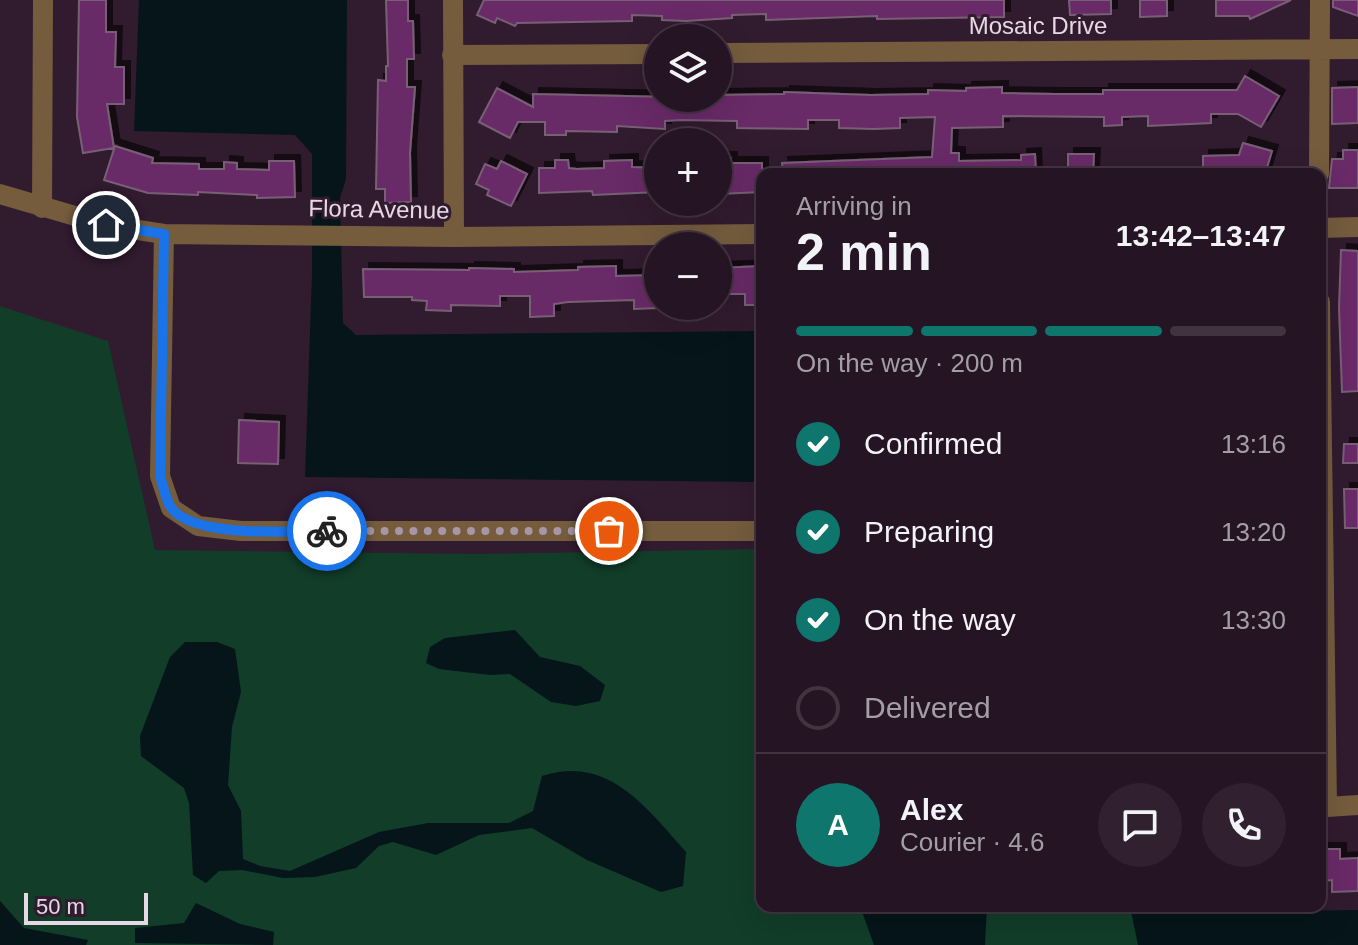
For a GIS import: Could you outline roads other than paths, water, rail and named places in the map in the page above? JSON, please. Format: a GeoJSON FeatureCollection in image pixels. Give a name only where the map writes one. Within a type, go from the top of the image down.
{"type":"FeatureCollection","features":[{"type":"Feature","properties":{"kind":"street"},"geometry":{"type":"LineString","coordinates":[[42,208],[43,0]]}},
{"type":"Feature","properties":{"kind":"street"},"geometry":{"type":"LineString","coordinates":[[453,0],[454,237]]}},
{"type":"Feature","properties":{"kind":"street"},"geometry":{"type":"LineString","coordinates":[[1319,168],[1320,0]]}},
{"type":"Feature","properties":{"kind":"street","name":"Mosaic Drive"},"geometry":{"type":"LineString","coordinates":[[732,53],[1358,49]]}},
{"type":"Feature","properties":{"kind":"street"},"geometry":{"type":"LineString","coordinates":[[452,55],[644,54]]}},
{"type":"Feature","properties":{"kind":"street","name":"Flora Avenue"},"geometry":{"type":"LineString","coordinates":[[0,194],[106,225],[164,234],[454,237],[756,234]]}},
{"type":"Feature","properties":{"kind":"street"},"geometry":{"type":"LineString","coordinates":[[1326,228],[1358,227]]}},
{"type":"Feature","properties":{"kind":"street"},"geometry":{"type":"LineString","coordinates":[[164,234],[160,476],[171,508],[198,526],[241,531],[756,531]]}},
{"type":"Feature","properties":{"kind":"street"},"geometry":{"type":"LineString","coordinates":[[1326,735],[1327,807],[1358,805]]}}]}
